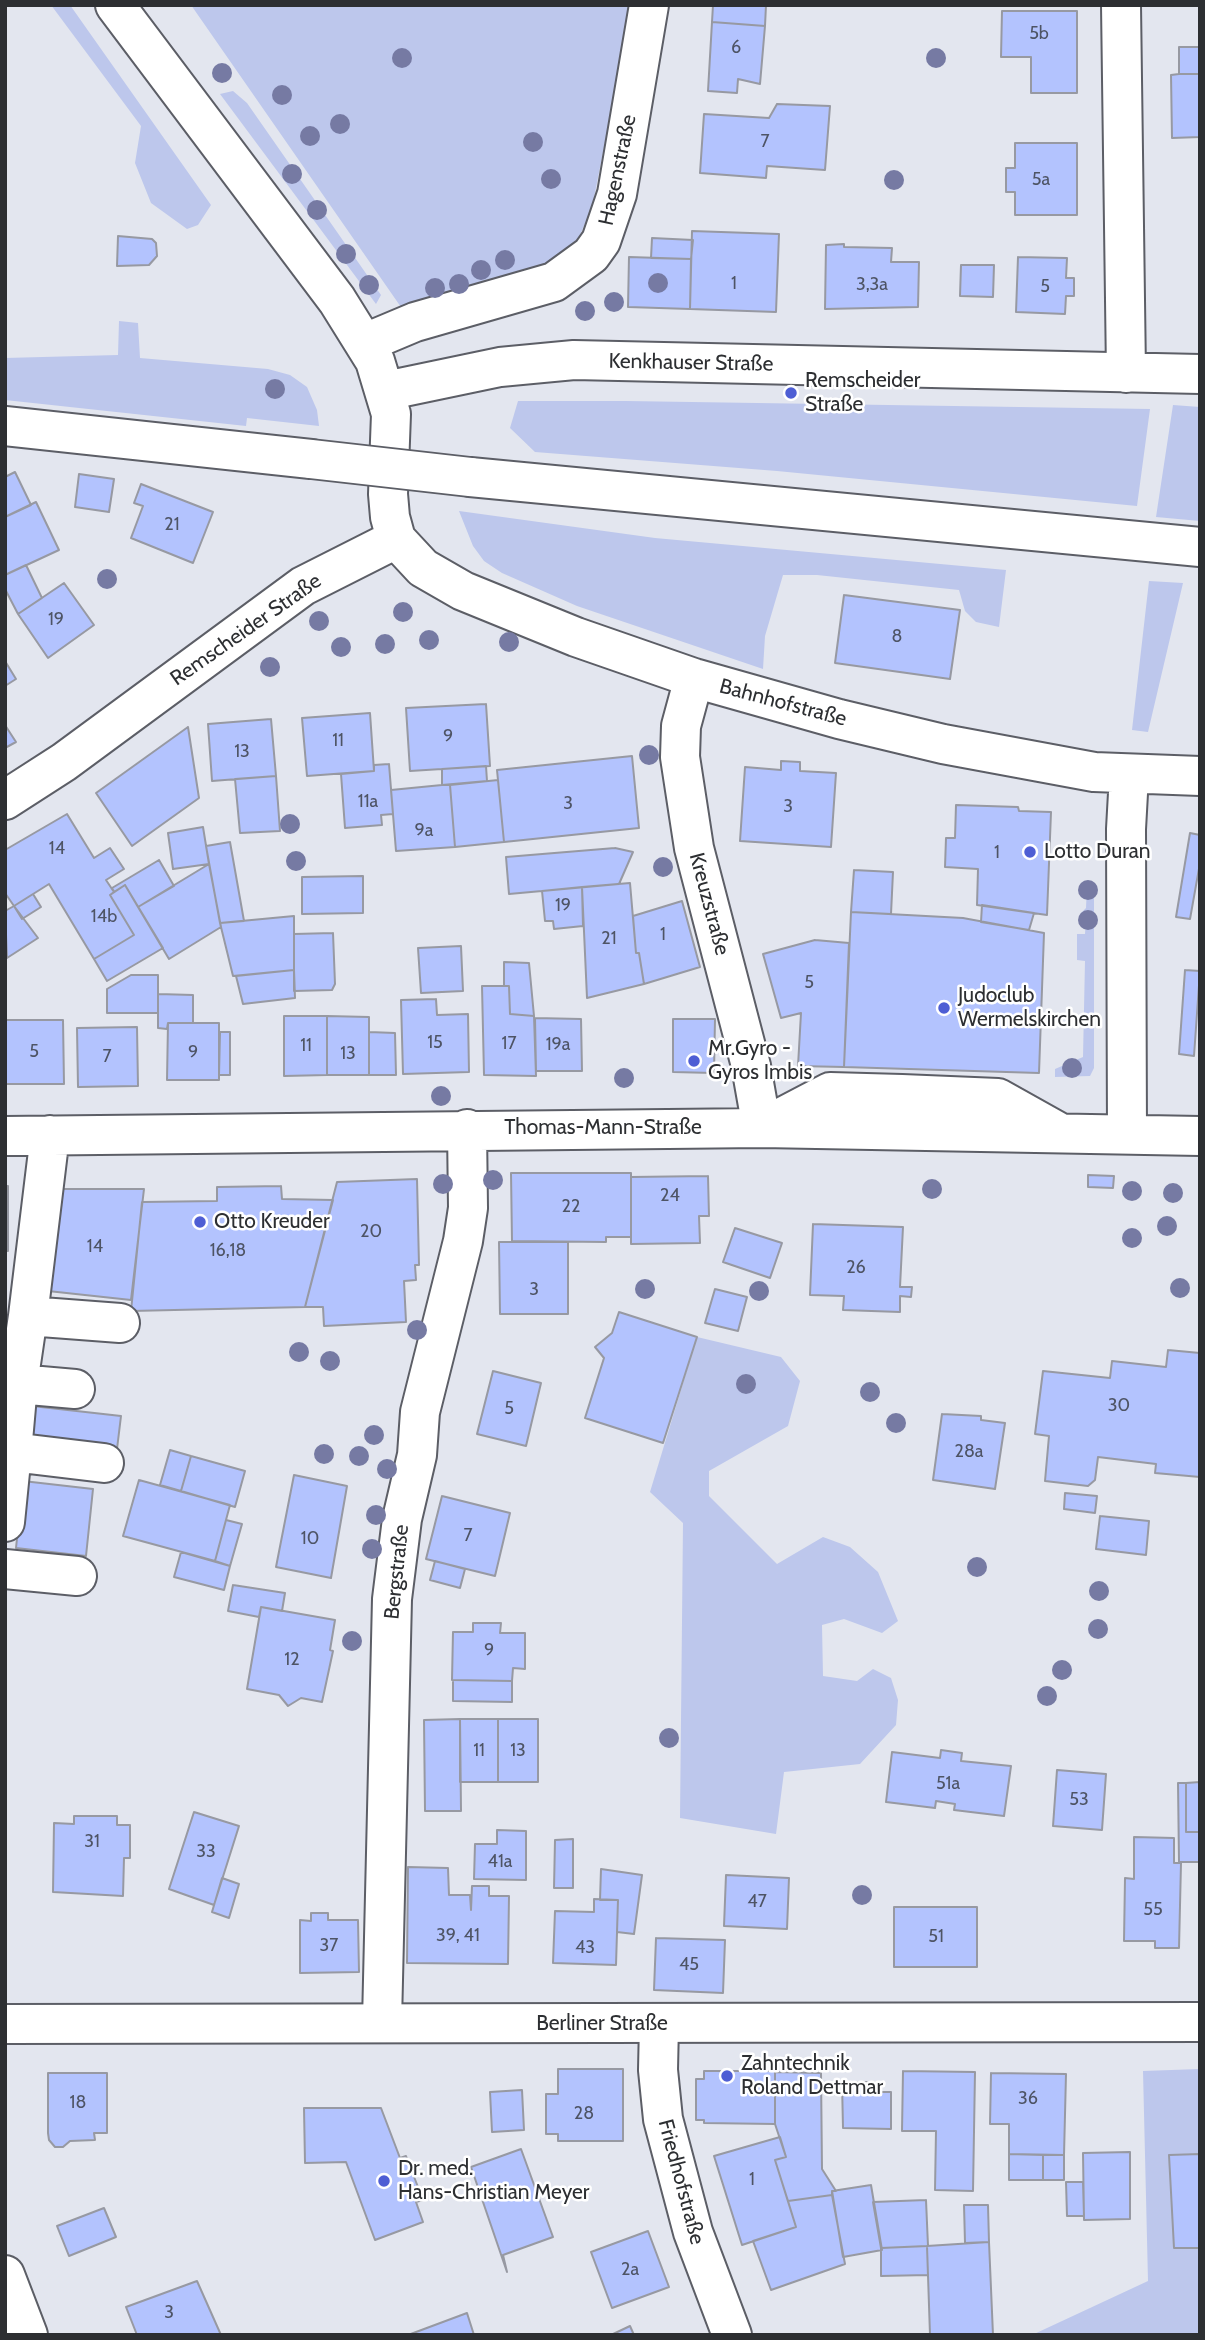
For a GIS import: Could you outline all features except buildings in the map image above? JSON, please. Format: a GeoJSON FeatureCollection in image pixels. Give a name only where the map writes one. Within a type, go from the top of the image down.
{"type":"FeatureCollection","features":[{"type":"Feature","properties":{"kind":"street"},"geometry":{"type":"LineString","coordinates":[[115,5],[279,222],[365,344],[385,391],[393,431],[388,494],[396,539]]}},
{"type":"Feature","properties":{"kind":"street","name":"Hagenstraße"},"geometry":{"type":"LineString","coordinates":[[365,344],[415,322],[554,282],[591,255],[610,218],[649,5]]}},
{"type":"Feature","properties":{"kind":"street"},"geometry":{"type":"LineString","coordinates":[[1121,5],[1126,373]]}},
{"type":"Feature","properties":{"kind":"street","name":"Kenkhauser Straße"},"geometry":{"type":"LineString","coordinates":[[385,391],[500,367],[574,360],[1200,374]]}},
{"type":"Feature","properties":{"kind":"street"},"geometry":{"type":"LineString","coordinates":[[5,426],[470,477],[1183,546]]}},
{"type":"Feature","properties":{"kind":"street","name":"Bahnhofstraße"},"geometry":{"type":"LineString","coordinates":[[396,539],[424,568],[463,591],[576,637],[694,678],[943,744],[1059,766],[1129,775],[1200,776]]}},
{"type":"Feature","properties":{"kind":"street","name":"Remscheider Straße"},"geometry":{"type":"LineString","coordinates":[[5,800],[64,762],[303,586],[396,539]]}},
{"type":"Feature","properties":{"kind":"street","name":"Kreuzstraße"},"geometry":{"type":"LineString","coordinates":[[694,678],[681,726],[680,757],[694,848],[751,1066],[762,1128]]}},
{"type":"Feature","properties":{"kind":"street"},"geometry":{"type":"LineString","coordinates":[[1127,1134],[1126,829],[1129,775]]}},
{"type":"Feature","properties":{"kind":"street","name":"Thomas-Mann-Straße"},"geometry":{"type":"LineString","coordinates":[[27,1135],[762,1128],[1200,1136]]}},
{"type":"Feature","properties":{"kind":"street","name":"Bergstraße"},"geometry":{"type":"LineString","coordinates":[[382,2022],[392,1599],[402,1519],[418,1455],[420,1412],[463,1241],[468,1208],[467,1129]]}},
{"type":"Feature","properties":{"kind":"street"},"geometry":{"type":"LineString","coordinates":[[1059,1133],[1100,1156],[1200,1160]]}},
{"type":"Feature","properties":{"kind":"street"},"geometry":{"type":"LineString","coordinates":[[5,1278],[13,1269],[27,1135]]}},
{"type":"Feature","properties":{"kind":"street"},"geometry":{"type":"LineString","coordinates":[[5,1522],[18,1384],[28,1316],[27,1135]]}},
{"type":"Feature","properties":{"kind":"street"},"geometry":{"type":"LineString","coordinates":[[28,1316],[120,1323]]}},
{"type":"Feature","properties":{"kind":"street"},"geometry":{"type":"LineString","coordinates":[[18,1384],[75,1389]]}},
{"type":"Feature","properties":{"kind":"street"},"geometry":{"type":"LineString","coordinates":[[12,1452],[104,1463]]}},
{"type":"Feature","properties":{"kind":"street"},"geometry":{"type":"LineString","coordinates":[[5,1569],[77,1576]]}},
{"type":"Feature","properties":{"kind":"street","name":"Berliner Straße"},"geometry":{"type":"LineString","coordinates":[[5,2024],[1200,2022]]}},
{"type":"Feature","properties":{"kind":"street","name":"Friedhofstraße"},"geometry":{"type":"LineString","coordinates":[[659,2024],[657,2070],[663,2119],[693,2232],[732,2335]]}},
{"type":"Feature","properties":{"kind":"street"},"geometry":{"type":"LineString","coordinates":[[5,2275],[28,2335]]}},
{"type":"Feature","properties":{"kind":"shaded area"},"geometry":{"type":"Polygon","coordinates":[[[51,5],[70,5],[211,205],[198,225],[187,229],[151,203],[135,163],[141,126],[51,5]]]}},
{"type":"Feature","properties":{"kind":"shaded area"},"geometry":{"type":"Polygon","coordinates":[[[191,5],[632,5],[592,208],[579,237],[551,266],[403,310],[191,5]]]}},
{"type":"Feature","properties":{"kind":"shaded area"},"geometry":{"type":"Polygon","coordinates":[[[233,91],[247,103],[381,295],[376,304],[220,94],[233,91]]]}},
{"type":"Feature","properties":{"kind":"shaded area"},"geometry":{"type":"Polygon","coordinates":[[[119,321],[138,323],[140,358],[268,369],[290,375],[307,387],[317,410],[319,426],[247,418],[246,426],[5,400],[5,358],[118,355],[119,321]]]}},
{"type":"Feature","properties":{"kind":"shaded area"},"geometry":{"type":"Polygon","coordinates":[[[518,401],[1150,409],[1137,506],[777,471],[535,452],[510,428],[518,401]]]}},
{"type":"Feature","properties":{"kind":"shaded area"},"geometry":{"type":"Polygon","coordinates":[[[1173,405],[1200,407],[1200,521],[1156,517],[1173,405]]]}},
{"type":"Feature","properties":{"kind":"shaded area"},"geometry":{"type":"Polygon","coordinates":[[[459,511],[655,538],[1006,570],[999,627],[976,622],[965,611],[959,590],[817,575],[783,575],[765,636],[763,669],[577,606],[502,573],[484,561],[473,546],[459,511]]]}},
{"type":"Feature","properties":{"kind":"shaded area"},"geometry":{"type":"Polygon","coordinates":[[[1149,581],[1183,583],[1148,732],[1132,730],[1149,581]]]}},
{"type":"Feature","properties":{"kind":"shaded area"},"geometry":{"type":"Polygon","coordinates":[[[1087,886],[1094,886],[1094,1068],[1090,1076],[1055,1077],[1055,1069],[1083,1057],[1085,961],[1077,960],[1077,934],[1085,934],[1086,921],[1080,914],[1086,908],[1087,886]]]}},
{"type":"Feature","properties":{"kind":"shaded area"},"geometry":{"type":"Polygon","coordinates":[[[697,1337],[781,1357],[800,1381],[788,1426],[709,1471],[709,1496],[777,1564],[823,1537],[850,1547],[878,1572],[898,1621],[882,1633],[844,1619],[822,1625],[823,1676],[857,1681],[873,1669],[891,1678],[898,1700],[896,1725],[860,1764],[784,1772],[776,1834],[680,1818],[683,1523],[650,1492],[697,1337]]]}},
{"type":"Feature","properties":{"kind":"shaded area"},"geometry":{"type":"Polygon","coordinates":[[[1200,2069],[1200,2335],[1032,2335],[1148,2281],[1143,2071],[1200,2069]]]}},
{"type":"Feature","properties":{"kind":"place","name":"Remscheider Straße"},"geometry":{"type":"Point","coordinates":[791,393]}},
{"type":"Feature","properties":{"kind":"place","name":"Lotto Duran"},"geometry":{"type":"Point","coordinates":[1030,852]}},
{"type":"Feature","properties":{"kind":"place","name":"Judoclub Wermelskirchen"},"geometry":{"type":"Point","coordinates":[944,1008]}},
{"type":"Feature","properties":{"kind":"place","name":"Mr.Gyro - Gyros Imbis"},"geometry":{"type":"Point","coordinates":[694,1061]}},
{"type":"Feature","properties":{"kind":"place","name":"Otto Kreuder"},"geometry":{"type":"Point","coordinates":[200,1222]}},
{"type":"Feature","properties":{"kind":"place","name":"Zahntechnik Roland Dettmar"},"geometry":{"type":"Point","coordinates":[727,2076]}},
{"type":"Feature","properties":{"kind":"place","name":"Dr. med. Hans-Christian Meyer"},"geometry":{"type":"Point","coordinates":[384,2181]}}]}
